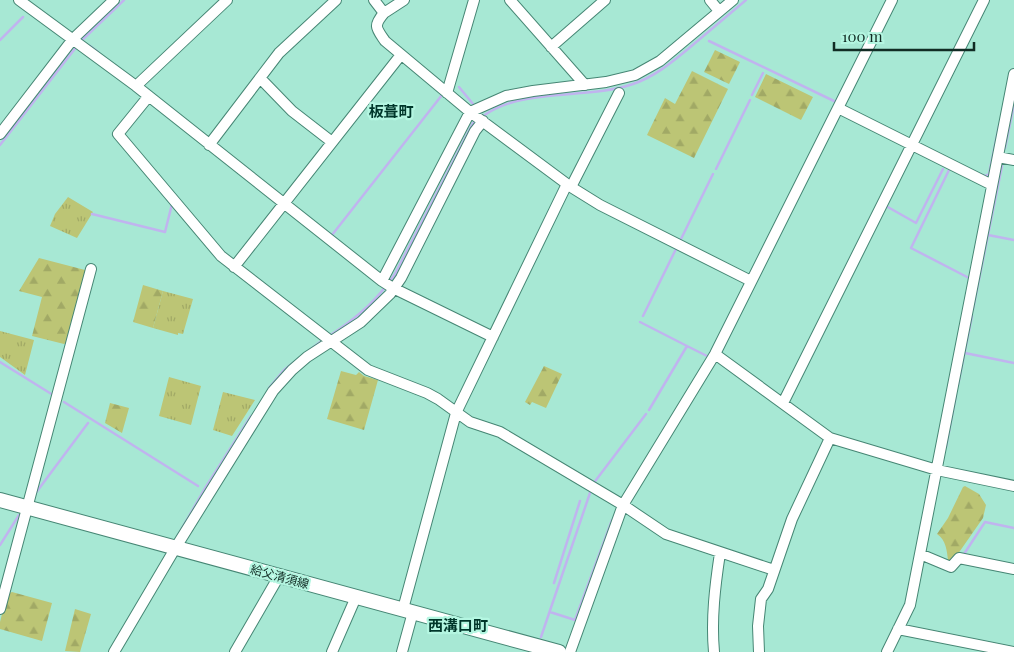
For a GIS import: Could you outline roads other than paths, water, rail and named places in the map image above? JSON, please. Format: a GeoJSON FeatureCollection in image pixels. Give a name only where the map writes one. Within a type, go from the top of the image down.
{"type":"FeatureCollection","features":[{"type":"Feature","properties":{"kind":"main road","name":"給父清須線"},"geometry":{"type":"LineString","coordinates":[[0,500],[559,652]]}},
{"type":"Feature","properties":{"kind":"street"},"geometry":{"type":"LineString","coordinates":[[0,134],[114,0]]}},
{"type":"Feature","properties":{"kind":"street"},"geometry":{"type":"LineString","coordinates":[[136,86],[227,0]]}},
{"type":"Feature","properties":{"kind":"street"},"geometry":{"type":"LineString","coordinates":[[209,145],[279,53],[336,0]]}},
{"type":"Feature","properties":{"kind":"street"},"geometry":{"type":"LineString","coordinates":[[374,0],[384,13]]}},
{"type":"Feature","properties":{"kind":"street"},"geometry":{"type":"LineString","coordinates":[[404,0],[384,13],[377,22],[376,28],[385,42],[400,56],[569,186],[600,205],[751,282]]}},
{"type":"Feature","properties":{"kind":"street"},"geometry":{"type":"LineString","coordinates":[[447,93],[474,0]]}},
{"type":"Feature","properties":{"kind":"street"},"geometry":{"type":"LineString","coordinates":[[510,0],[585,85]]}},
{"type":"Feature","properties":{"kind":"street"},"geometry":{"type":"LineString","coordinates":[[552,47],[605,0]]}},
{"type":"Feature","properties":{"kind":"street"},"geometry":{"type":"LineString","coordinates":[[710,0],[720,11]]}},
{"type":"Feature","properties":{"kind":"street"},"geometry":{"type":"LineString","coordinates":[[114,652],[273,392],[292,370],[328,339],[361,322],[390,294],[387,285],[478,117],[506,96],[635,76],[660,61],[733,0]]}},
{"type":"Feature","properties":{"kind":"street"},"geometry":{"type":"LineString","coordinates":[[570,652],[623,505],[715,354],[892,0]]}},
{"type":"Feature","properties":{"kind":"street"},"geometry":{"type":"LineString","coordinates":[[783,403],[910,144],[984,0]]}},
{"type":"Feature","properties":{"kind":"street"},"geometry":{"type":"LineString","coordinates":[[21,2],[136,86],[387,285],[493,337]]}},
{"type":"Feature","properties":{"kind":"street"},"geometry":{"type":"LineString","coordinates":[[234,267],[400,56]]}},
{"type":"Feature","properties":{"kind":"street"},"geometry":{"type":"LineString","coordinates":[[887,652],[910,605],[1014,74]]}},
{"type":"Feature","properties":{"kind":"street"},"geometry":{"type":"LineString","coordinates":[[260,78],[292,111],[332,142]]}},
{"type":"Feature","properties":{"kind":"street"},"geometry":{"type":"LineString","coordinates":[[402,652],[408,611],[456,413],[569,186],[619,93]]}},
{"type":"Feature","properties":{"kind":"street"},"geometry":{"type":"LineString","coordinates":[[148,96],[118,134],[221,256],[368,370],[438,398],[470,422],[500,432],[623,505],[666,534],[774,570]]}},
{"type":"Feature","properties":{"kind":"street"},"geometry":{"type":"LineString","coordinates":[[838,108],[992,185]]}},
{"type":"Feature","properties":{"kind":"street"},"geometry":{"type":"LineString","coordinates":[[387,285],[401,278],[475,131],[478,117]]}},
{"type":"Feature","properties":{"kind":"street"},"geometry":{"type":"LineString","coordinates":[[998,157],[1014,160]]}},
{"type":"Feature","properties":{"kind":"street"},"geometry":{"type":"LineString","coordinates":[[0,609],[91,269]]}},
{"type":"Feature","properties":{"kind":"street"},"geometry":{"type":"LineString","coordinates":[[715,354],[830,438],[937,470],[1014,486]]}},
{"type":"Feature","properties":{"kind":"street"},"geometry":{"type":"LineString","coordinates":[[759,652],[758,626],[761,599],[768,589],[792,518],[830,438]]}},
{"type":"Feature","properties":{"kind":"street"},"geometry":{"type":"LineString","coordinates":[[714,652],[712,629],[714,591],[720,553]]}},
{"type":"Feature","properties":{"kind":"street"},"geometry":{"type":"LineString","coordinates":[[920,554],[951,567],[959,558],[1014,569]]}},
{"type":"Feature","properties":{"kind":"street"},"geometry":{"type":"LineString","coordinates":[[235,652],[279,576]]}},
{"type":"Feature","properties":{"kind":"street"},"geometry":{"type":"LineString","coordinates":[[332,652],[356,597]]}},
{"type":"Feature","properties":{"kind":"street"},"geometry":{"type":"LineString","coordinates":[[898,629],[1014,652]]}},
{"type":"Feature","properties":{"kind":"waterway"},"geometry":{"type":"LineString","coordinates":[[80,42],[124,0]]}},
{"type":"Feature","properties":{"kind":"waterway"},"geometry":{"type":"LineString","coordinates":[[482,117],[515,101],[615,89],[641,81],[655,74],[675,59],[746,0]]}},
{"type":"Feature","properties":{"kind":"waterway"},"geometry":{"type":"LineString","coordinates":[[0,40],[23,17]]}},
{"type":"Feature","properties":{"kind":"waterway"},"geometry":{"type":"LineString","coordinates":[[709,41],[836,102]]}},
{"type":"Feature","properties":{"kind":"waterway"},"geometry":{"type":"LineString","coordinates":[[0,145],[77,46]]}},
{"type":"Feature","properties":{"kind":"waterway"},"geometry":{"type":"LineString","coordinates":[[90,46],[98,52]]}},
{"type":"Feature","properties":{"kind":"waterway"},"geometry":{"type":"LineString","coordinates":[[752,95],[763,73]]}},
{"type":"Feature","properties":{"kind":"waterway"},"geometry":{"type":"LineString","coordinates":[[459,87],[473,104]]}},
{"type":"Feature","properties":{"kind":"waterway"},"geometry":{"type":"LineString","coordinates":[[332,235],[442,95]]}},
{"type":"Feature","properties":{"kind":"waterway"},"geometry":{"type":"LineString","coordinates":[[716,169],[750,100]]}},
{"type":"Feature","properties":{"kind":"waterway"},"geometry":{"type":"LineString","coordinates":[[1005,148],[1014,104]]}},
{"type":"Feature","properties":{"kind":"waterway"},"geometry":{"type":"LineString","coordinates":[[390,281],[473,123],[477,120]]}},
{"type":"Feature","properties":{"kind":"waterway"},"geometry":{"type":"LineString","coordinates":[[983,175],[989,174],[999,126]]}},
{"type":"Feature","properties":{"kind":"waterway"},"geometry":{"type":"LineString","coordinates":[[973,309],[1002,166]]}},
{"type":"Feature","properties":{"kind":"waterway"},"geometry":{"type":"LineString","coordinates":[[886,206],[916,223],[943,169]]}},
{"type":"Feature","properties":{"kind":"waterway"},"geometry":{"type":"LineString","coordinates":[[949,170],[911,248],[969,278]]}},
{"type":"Feature","properties":{"kind":"waterway"},"geometry":{"type":"LineString","coordinates":[[680,241],[713,174]]}},
{"type":"Feature","properties":{"kind":"waterway"},"geometry":{"type":"LineString","coordinates":[[92,214],[165,232],[173,205]]}},
{"type":"Feature","properties":{"kind":"waterway"},"geometry":{"type":"LineString","coordinates":[[988,235],[1014,240]]}},
{"type":"Feature","properties":{"kind":"waterway"},"geometry":{"type":"LineString","coordinates":[[643,316],[676,249]]}},
{"type":"Feature","properties":{"kind":"waterway"},"geometry":{"type":"LineString","coordinates":[[329,336],[360,314],[386,286]]}},
{"type":"Feature","properties":{"kind":"waterway"},"geometry":{"type":"LineString","coordinates":[[958,385],[972,316]]}},
{"type":"Feature","properties":{"kind":"waterway"},"geometry":{"type":"LineString","coordinates":[[640,322],[687,346]]}},
{"type":"Feature","properties":{"kind":"waterway"},"geometry":{"type":"LineString","coordinates":[[269,388],[284,370],[324,339]]}},
{"type":"Feature","properties":{"kind":"waterway"},"geometry":{"type":"LineString","coordinates":[[649,410],[687,346],[707,356]]}},
{"type":"Feature","properties":{"kind":"waterway"},"geometry":{"type":"LineString","coordinates":[[965,353],[1014,363]]}},
{"type":"Feature","properties":{"kind":"waterway"},"geometry":{"type":"LineString","coordinates":[[0,362],[53,395]]}},
{"type":"Feature","properties":{"kind":"waterway"},"geometry":{"type":"LineString","coordinates":[[359,369],[369,375]]}},
{"type":"Feature","properties":{"kind":"waterway"},"geometry":{"type":"LineString","coordinates":[[946,447],[956,395]]}},
{"type":"Feature","properties":{"kind":"waterway"},"geometry":{"type":"LineString","coordinates":[[64,402],[198,486]]}},
{"type":"Feature","properties":{"kind":"waterway"},"geometry":{"type":"LineString","coordinates":[[593,484],[646,414]]}},
{"type":"Feature","properties":{"kind":"waterway"},"geometry":{"type":"LineString","coordinates":[[177,537],[251,416]]}},
{"type":"Feature","properties":{"kind":"waterway"},"geometry":{"type":"LineString","coordinates":[[35,494],[88,423]]}},
{"type":"Feature","properties":{"kind":"waterway"},"geometry":{"type":"LineString","coordinates":[[541,637],[591,490]]}},
{"type":"Feature","properties":{"kind":"waterway"},"geometry":{"type":"LineString","coordinates":[[554,583],[580,501]]}},
{"type":"Feature","properties":{"kind":"waterway"},"geometry":{"type":"LineString","coordinates":[[0,545],[19,515]]}},
{"type":"Feature","properties":{"kind":"waterway"},"geometry":{"type":"LineString","coordinates":[[550,612],[575,620],[612,520]]}},
{"type":"Feature","properties":{"kind":"waterway"},"geometry":{"type":"LineString","coordinates":[[964,554],[985,522],[1014,528]]}},
{"type":"Feature","properties":{"kind":"district","name":"板葺町"},"geometry":{"type":"Point","coordinates":[391,111]}},
{"type":"Feature","properties":{"kind":"district","name":"西溝口町"},"geometry":{"type":"Point","coordinates":[458,625]}}]}
